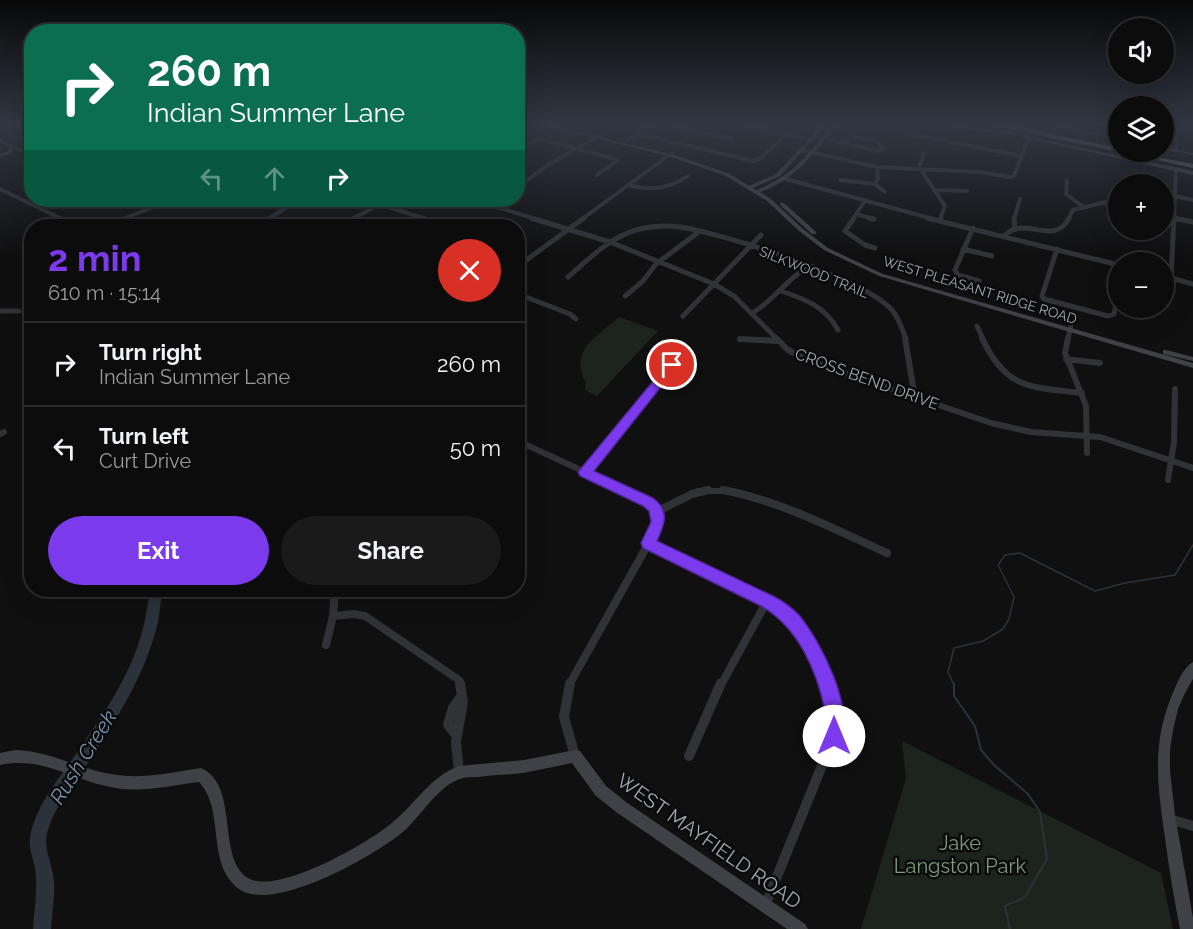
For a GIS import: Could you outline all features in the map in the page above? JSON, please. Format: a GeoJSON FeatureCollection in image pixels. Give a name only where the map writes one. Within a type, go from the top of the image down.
{"type":"FeatureCollection","features":[{"type":"Feature","properties":{"kind":"main road","name":"WEST PLEASANT RIDGE ROAD"},"geometry":{"type":"LineString","coordinates":[[709,167],[772,196],[828,243],[868,265],[1193,366]]}},
{"type":"Feature","properties":{"kind":"main road","name":"WEST PLEASANT RIDGE ROAD"},"geometry":{"type":"LineString","coordinates":[[718,167],[745,179],[812,238],[861,267],[902,282],[1193,359]]}},
{"type":"Feature","properties":{"kind":"main road"},"geometry":{"type":"LineString","coordinates":[[772,196],[771,183],[786,167]]}},
{"type":"Feature","properties":{"kind":"main road"},"geometry":{"type":"LineString","coordinates":[[757,188],[786,179],[797,167]]}},
{"type":"Feature","properties":{"kind":"main road"},"geometry":{"type":"LineString","coordinates":[[1168,167],[1193,173]]}},
{"type":"Feature","properties":{"kind":"main road"},"geometry":{"type":"LineString","coordinates":[[745,179],[771,183]]}},
{"type":"Feature","properties":{"kind":"main road"},"geometry":{"type":"LineString","coordinates":[[1188,929],[1162,770],[1171,711],[1182,684],[1193,668]]}},
{"type":"Feature","properties":{"kind":"main road"},"geometry":{"type":"LineString","coordinates":[[0,759],[27,756],[59,764],[103,780],[121,782],[201,776],[207,779],[213,788],[226,854],[233,873],[249,887],[265,889],[295,882],[365,849],[401,824],[441,782],[459,772],[524,766],[575,756]]}},
{"type":"Feature","properties":{"kind":"main road","name":"WEST MAYFIELD ROAD"},"geometry":{"type":"LineString","coordinates":[[575,756],[601,791],[621,807],[800,929]]}},
{"type":"Feature","properties":{"kind":"street"},"geometry":{"type":"LineString","coordinates":[[525,183],[545,167]]}},
{"type":"Feature","properties":{"kind":"street"},"geometry":{"type":"LineString","coordinates":[[597,175],[608,167]]}},
{"type":"Feature","properties":{"kind":"street"},"geometry":{"type":"LineString","coordinates":[[525,261],[652,167]]}},
{"type":"Feature","properties":{"kind":"street"},"geometry":{"type":"LineString","coordinates":[[875,184],[878,179],[877,167]]}},
{"type":"Feature","properties":{"kind":"street"},"geometry":{"type":"LineString","coordinates":[[885,167],[968,171],[1013,177],[1017,167]]}},
{"type":"Feature","properties":{"kind":"street"},"geometry":{"type":"LineString","coordinates":[[920,169],[945,206],[940,220]]}},
{"type":"Feature","properties":{"kind":"street"},"geometry":{"type":"LineString","coordinates":[[1174,208],[1176,169]]}},
{"type":"Feature","properties":{"kind":"street"},"geometry":{"type":"LineString","coordinates":[[628,185],[645,189],[661,189],[672,187],[688,176]]}},
{"type":"Feature","properties":{"kind":"street"},"geometry":{"type":"LineString","coordinates":[[786,179],[864,202],[1108,262]]}},
{"type":"Feature","properties":{"kind":"street"},"geometry":{"type":"LineString","coordinates":[[840,180],[875,184],[885,192]]}},
{"type":"Feature","properties":{"kind":"street"},"geometry":{"type":"LineString","coordinates":[[1068,180],[1067,196],[1082,206]]}},
{"type":"Feature","properties":{"kind":"street"},"geometry":{"type":"LineString","coordinates":[[0,189],[24,201]]}},
{"type":"Feature","properties":{"kind":"street"},"geometry":{"type":"LineString","coordinates":[[935,190],[967,191]]}},
{"type":"Feature","properties":{"kind":"street"},"geometry":{"type":"LineString","coordinates":[[1175,196],[1193,200]]}},
{"type":"Feature","properties":{"kind":"street"},"geometry":{"type":"LineString","coordinates":[[1015,228],[1014,217],[1020,199]]}},
{"type":"Feature","properties":{"kind":"street"},"geometry":{"type":"LineString","coordinates":[[864,202],[844,231],[865,245],[875,248]]}},
{"type":"Feature","properties":{"kind":"street"},"geometry":{"type":"LineString","coordinates":[[1004,236],[1015,228],[1058,231],[1064,228],[1071,211],[1082,206],[1108,203]]}},
{"type":"Feature","properties":{"kind":"street"},"geometry":{"type":"LineString","coordinates":[[37,207],[62,219]]}},
{"type":"Feature","properties":{"kind":"street"},"geometry":{"type":"LineString","coordinates":[[123,219],[153,207]]}},
{"type":"Feature","properties":{"kind":"street"},"geometry":{"type":"LineString","coordinates":[[352,219],[374,207]]}},
{"type":"Feature","properties":{"kind":"street"},"geometry":{"type":"LineString","coordinates":[[393,207],[428,219]]}},
{"type":"Feature","properties":{"kind":"street","name":"CROSS BEND DRIVE"},"geometry":{"type":"LineString","coordinates":[[497,207],[610,243],[714,284],[734,296],[779,342],[807,360],[1010,428],[1086,434],[1193,468]]}},
{"type":"Feature","properties":{"kind":"street"},"geometry":{"type":"LineString","coordinates":[[856,214],[874,219]]}},
{"type":"Feature","properties":{"kind":"street"},"geometry":{"type":"LineString","coordinates":[[1174,218],[1193,222]]}},
{"type":"Feature","properties":{"kind":"street","name":"SILKWOOD TRAIL"},"geometry":{"type":"LineString","coordinates":[[568,277],[610,243],[630,232],[652,227],[671,226],[700,231],[751,247],[808,267],[872,295],[893,312],[910,361],[915,398]]}},
{"type":"Feature","properties":{"kind":"street"},"geometry":{"type":"LineString","coordinates":[[973,228],[955,272],[979,281]]}},
{"type":"Feature","properties":{"kind":"street"},"geometry":{"type":"LineString","coordinates":[[625,296],[642,282],[660,261],[700,231]]}},
{"type":"Feature","properties":{"kind":"street"},"geometry":{"type":"LineString","coordinates":[[683,316],[761,236]]}},
{"type":"Feature","properties":{"kind":"street"},"geometry":{"type":"LineString","coordinates":[[963,249],[992,256]]}},
{"type":"Feature","properties":{"kind":"street"},"geometry":{"type":"LineString","coordinates":[[1057,249],[1042,298],[1091,313],[1108,316]]}},
{"type":"Feature","properties":{"kind":"street"},"geometry":{"type":"LineString","coordinates":[[752,313],[766,307],[796,274],[808,267]]}},
{"type":"Feature","properties":{"kind":"street"},"geometry":{"type":"LineString","coordinates":[[1174,279],[1193,284]]}},
{"type":"Feature","properties":{"kind":"street"},"geometry":{"type":"LineString","coordinates":[[781,291],[819,307],[833,321],[838,330]]}},
{"type":"Feature","properties":{"kind":"street"},"geometry":{"type":"LineString","coordinates":[[525,297],[570,314],[576,319]]}},
{"type":"Feature","properties":{"kind":"street"},"geometry":{"type":"LineString","coordinates":[[0,311],[19,311]]}},
{"type":"Feature","properties":{"kind":"street"},"geometry":{"type":"LineString","coordinates":[[977,326],[995,363],[1008,378],[1024,385],[1082,393]]}},
{"type":"Feature","properties":{"kind":"street"},"geometry":{"type":"LineString","coordinates":[[1070,327],[1065,346],[1066,359],[1086,406],[1087,453]]}},
{"type":"Feature","properties":{"kind":"street"},"geometry":{"type":"LineString","coordinates":[[740,339],[779,342]]}},
{"type":"Feature","properties":{"kind":"street"},"geometry":{"type":"LineString","coordinates":[[1066,359],[1100,363]]}},
{"type":"Feature","properties":{"kind":"street"},"geometry":{"type":"LineString","coordinates":[[585,472],[672,365]]}},
{"type":"Feature","properties":{"kind":"street"},"geometry":{"type":"LineString","coordinates":[[1168,480],[1175,389]]}},
{"type":"Feature","properties":{"kind":"street"},"geometry":{"type":"LineString","coordinates":[[525,444],[648,502],[658,511],[658,522],[649,543],[568,687],[564,717],[575,756]]}},
{"type":"Feature","properties":{"kind":"street"},"geometry":{"type":"LineString","coordinates":[[658,511],[684,497],[704,490],[738,492],[764,500],[887,553]]}},
{"type":"Feature","properties":{"kind":"street"},"geometry":{"type":"LineString","coordinates":[[649,543],[780,608],[808,642],[830,691],[835,715],[834,736],[765,906]]}},
{"type":"Feature","properties":{"kind":"street"},"geometry":{"type":"LineString","coordinates":[[326,645],[333,616],[334,597]]}},
{"type":"Feature","properties":{"kind":"street"},"geometry":{"type":"LineString","coordinates":[[689,756],[716,693],[767,601]]}},
{"type":"Feature","properties":{"kind":"street"},"geometry":{"type":"LineString","coordinates":[[333,616],[354,614],[365,616],[455,677],[462,685],[464,708],[456,735],[459,772]]}},
{"type":"Feature","properties":{"kind":"street"},"geometry":{"type":"LineString","coordinates":[[1169,819],[1193,826]]}},
{"type":"Feature","properties":{"kind":"green space"},"geometry":{"type":"Polygon","coordinates":[[[619,317],[658,331],[597,396],[585,390],[586,383],[580,362],[583,353],[594,338],[619,317]]]}},
{"type":"Feature","properties":{"kind":"green space","name":"Jake Langston Park"},"geometry":{"type":"Polygon","coordinates":[[[902,741],[1161,873],[1173,929],[861,929],[906,778],[902,741]]]}},
{"type":"Feature","properties":{"kind":"waterway","name":"Rush Creek"},"geometry":{"type":"LineString","coordinates":[[270,219],[288,207]]}},
{"type":"Feature","properties":{"kind":"waterway"},"geometry":{"type":"LineString","coordinates":[[954,685],[948,672],[954,648],[983,641],[1003,629],[1009,619],[1014,597],[998,565],[1005,555],[1020,553],[1095,591],[1125,583],[1175,575],[1193,545]]}},
{"type":"Feature","properties":{"kind":"waterway","name":"Rush Creek"},"geometry":{"type":"LineString","coordinates":[[42,929],[45,876],[37,839],[41,825],[52,803],[102,728],[132,676],[144,648],[152,620],[155,597]]}},
{"type":"Feature","properties":{"kind":"waterway"},"geometry":{"type":"LineString","coordinates":[[954,685],[954,696],[975,726],[981,750],[994,765],[1028,794],[1040,812],[1047,859],[1025,897],[1005,906],[1010,929]]}},
{"type":"Feature","properties":{"kind":"route"},"geometry":{"type":"LineString","coordinates":[[672,365],[585,472],[648,502],[658,511],[656,530],[649,543],[780,608],[792,620],[808,642],[830,691],[835,715],[834,736]]}}]}
